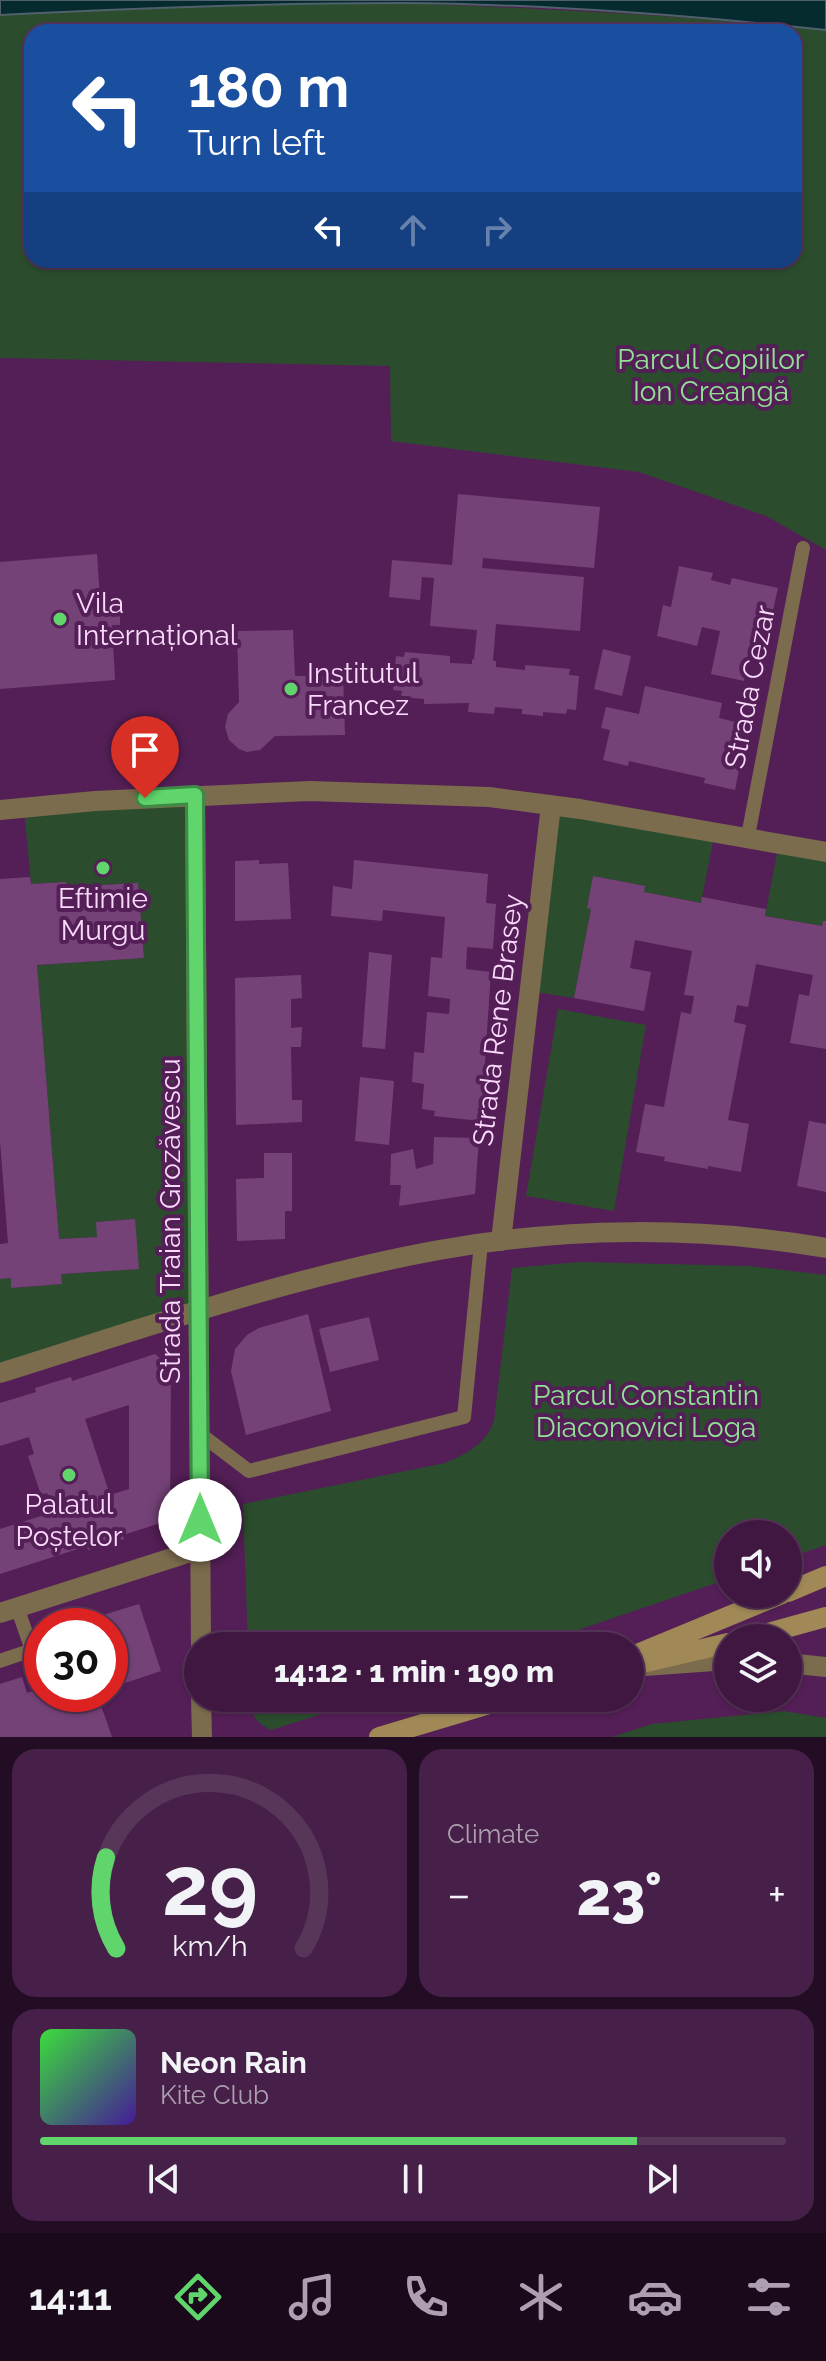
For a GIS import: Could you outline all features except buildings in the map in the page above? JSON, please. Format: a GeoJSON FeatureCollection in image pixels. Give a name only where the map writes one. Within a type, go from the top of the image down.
{"type":"FeatureCollection","features":[{"type":"Feature","properties":{"kind":"main road"},"geometry":{"type":"LineString","coordinates":[[802,1586],[826,1576]]}},
{"type":"Feature","properties":{"kind":"main road"},"geometry":{"type":"LineString","coordinates":[[644,1651],[748,1608]]}},
{"type":"Feature","properties":{"kind":"main road"},"geometry":{"type":"LineString","coordinates":[[801,1624],[826,1617]]}},
{"type":"Feature","properties":{"kind":"main road"},"geometry":{"type":"LineString","coordinates":[[644,1663],[714,1646]]}},
{"type":"Feature","properties":{"kind":"main road"},"geometry":{"type":"LineString","coordinates":[[379,1737],[462,1712]]}},
{"type":"Feature","properties":{"kind":"street"},"geometry":{"type":"LineString","coordinates":[[0,810],[195,795],[363,791],[489,797],[748,836],[826,852]]}},
{"type":"Feature","properties":{"kind":"street","name":"Strada Traian Grozăvescu"},"geometry":{"type":"LineString","coordinates":[[195,795],[201,1632]]}},
{"type":"Feature","properties":{"kind":"street","name":"Strada Rene Brasey"},"geometry":{"type":"LineString","coordinates":[[491,1242],[551,805]]}},
{"type":"Feature","properties":{"kind":"street"},"geometry":{"type":"LineString","coordinates":[[0,1373],[198,1311],[391,1259],[491,1242],[655,1232],[746,1237],[826,1248]]}},
{"type":"Feature","properties":{"kind":"street"},"geometry":{"type":"LineString","coordinates":[[8,1610],[200,1549]]}},
{"type":"Feature","properties":{"kind":"street"},"geometry":{"type":"LineString","coordinates":[[644,1665],[714,1661]]}},
{"type":"Feature","properties":{"kind":"street"},"geometry":{"type":"LineString","coordinates":[[802,1664],[826,1667]]}},
{"type":"Feature","properties":{"kind":"street"},"geometry":{"type":"LineString","coordinates":[[201,1712],[202,1737]]}},
{"type":"Feature","properties":{"kind":"lane","name":"Strada Cezar"},"geometry":{"type":"LineString","coordinates":[[748,836],[803,548]]}},
{"type":"Feature","properties":{"kind":"lane"},"geometry":{"type":"LineString","coordinates":[[199,1433],[249,1471],[464,1417],[491,1242]]}},
{"type":"Feature","properties":{"kind":"lane"},"geometry":{"type":"LineString","coordinates":[[0,1661],[32,1650],[8,1610]]}},
{"type":"Feature","properties":{"kind":"green space","name":"Parcul Copiilor Ion Creangă"},"geometry":{"type":"Polygon","coordinates":[[[404,3],[668,16],[761,24],[24,24],[24,268],[802,268],[802,28],[826,30],[826,550],[766,516],[639,472],[391,441],[390,366],[0,358],[0,15],[245,4],[404,3]]]}},
{"type":"Feature","properties":{"kind":"green space"},"geometry":{"type":"Polygon","coordinates":[[[195,795],[198,1311],[0,1373],[0,1279],[11,1278],[12,1288],[62,1284],[61,1274],[138,1269],[134,1219],[97,1222],[97,1237],[59,1239],[37,965],[144,958],[138,883],[67,887],[66,882],[31,884],[24,808],[195,795]]]}},
{"type":"Feature","properties":{"kind":"green space"},"geometry":{"type":"Polygon","coordinates":[[[551,805],[715,831],[701,903],[644,892],[644,886],[594,876],[574,998],[530,991],[551,805]]]}},
{"type":"Feature","properties":{"kind":"green space"},"geometry":{"type":"Polygon","coordinates":[[[779,843],[826,852],[826,921],[822,926],[765,916],[779,843]]]}},
{"type":"Feature","properties":{"kind":"green space"},"geometry":{"type":"Polygon","coordinates":[[[558,1009],[646,1025],[614,1211],[526,1196],[558,1009]]]}},
{"type":"Feature","properties":{"kind":"green space","name":"Parcul Constantin Diaconovici Loga"},"geometry":{"type":"Polygon","coordinates":[[[579,1262],[749,1266],[826,1275],[826,1545],[802,1553],[802,1520],[714,1520],[714,1584],[572,1632],[248,1632],[243,1504],[445,1463],[474,1447],[486,1436],[494,1421],[512,1268],[579,1262]]]}},
{"type":"Feature","properties":{"kind":"green space"},"geometry":{"type":"Polygon","coordinates":[[[253,1712],[328,1712],[271,1730],[255,1718],[253,1712]]]}},
{"type":"Feature","properties":{"kind":"green space"},"geometry":{"type":"Polygon","coordinates":[[[790,1712],[826,1718],[826,1737],[612,1737],[652,1724],[790,1712]]]}},
{"type":"Feature","properties":{"kind":"shaded area"},"geometry":{"type":"Polygon","coordinates":[[[0,0],[826,0],[826,30],[802,28],[802,24],[454,4],[251,5],[0,15],[0,0]]]}},
{"type":"Feature","properties":{"kind":"place","name":"Vila Internațional"},"geometry":{"type":"Point","coordinates":[60,619]}},
{"type":"Feature","properties":{"kind":"place","name":"Institutul Francez"},"geometry":{"type":"Point","coordinates":[291,689]}},
{"type":"Feature","properties":{"kind":"place","name":"Eftimie Murgu"},"geometry":{"type":"Point","coordinates":[103,868]}},
{"type":"Feature","properties":{"kind":"place","name":"Palatul Poștelor"},"geometry":{"type":"Point","coordinates":[69,1475]}},
{"type":"Feature","properties":{"kind":"route"},"geometry":{"type":"LineString","coordinates":[[145,798],[195,795],[200,1520]]}}]}
